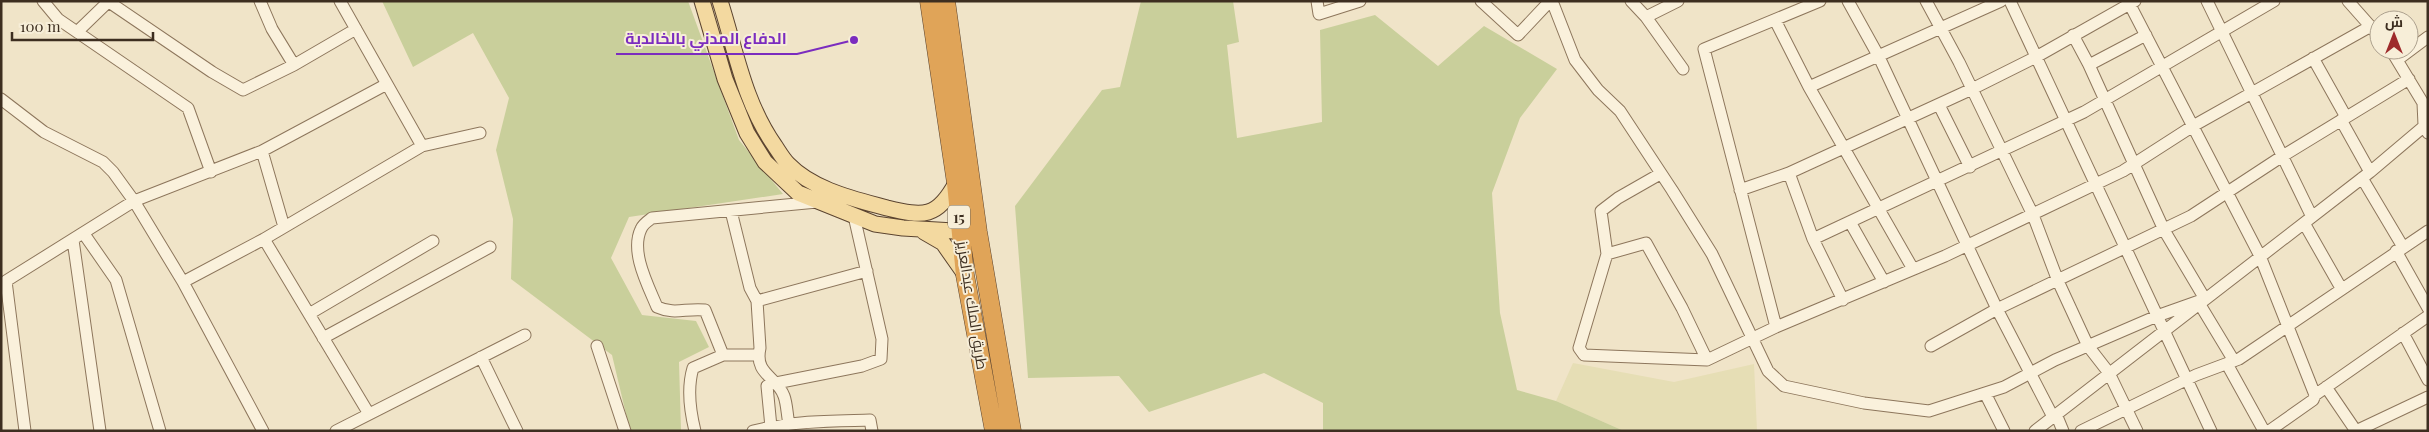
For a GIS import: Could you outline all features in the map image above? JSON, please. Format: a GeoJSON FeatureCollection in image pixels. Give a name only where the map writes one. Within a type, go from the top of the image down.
{"type":"FeatureCollection","features":[{"type":"Feature","properties":{"kind":"highway","name":"طريق الملك عبدالعزيز"},"geometry":{"type":"LineString","coordinates":[[929,1],[956,184],[968,224],[1012,431]]}},
{"type":"Feature","properties":{"kind":"highway","name":"طريق الملك عبدالعزيز"},"geometry":{"type":"LineString","coordinates":[[946,1],[968,224],[965,275],[994,431]]}},
{"type":"Feature","properties":{"kind":"main road"},"geometry":{"type":"LineString","coordinates":[[702,1],[725,79],[738,115],[755,148],[765,162],[798,193],[875,224],[915,229],[968,224]]}},
{"type":"Feature","properties":{"kind":"main road"},"geometry":{"type":"LineString","coordinates":[[720,1],[749,99],[758,120],[788,164],[812,182],[849,198],[901,211],[920,213],[968,224]]}},
{"type":"Feature","properties":{"kind":"main road"},"geometry":{"type":"LineString","coordinates":[[920,213],[932,212],[942,206],[956,184]]}},
{"type":"Feature","properties":{"kind":"main road"},"geometry":{"type":"LineString","coordinates":[[915,229],[929,234],[943,243],[965,275]]}},
{"type":"Feature","properties":{"kind":"street"},"geometry":{"type":"LineString","coordinates":[[43,1],[58,19],[188,108],[211,172]]}},
{"type":"Feature","properties":{"kind":"street"},"geometry":{"type":"LineString","coordinates":[[260,1],[272,29],[294,65]]}},
{"type":"Feature","properties":{"kind":"street"},"geometry":{"type":"LineString","coordinates":[[340,1],[422,146]]}},
{"type":"Feature","properties":{"kind":"street"},"geometry":{"type":"LineString","coordinates":[[1317,1],[1319,14],[1360,1]]}},
{"type":"Feature","properties":{"kind":"street"},"geometry":{"type":"LineString","coordinates":[[1481,1],[1518,35],[1551,1],[1575,60],[1598,90],[1620,111],[1712,254],[1768,371],[1784,386],[1864,403],[1929,411],[2004,387],[2031,371],[2157,316],[2202,301]]}},
{"type":"Feature","properties":{"kind":"street"},"geometry":{"type":"LineString","coordinates":[[1631,1],[1646,17],[1683,69]]}},
{"type":"Feature","properties":{"kind":"street"},"geometry":{"type":"LineString","coordinates":[[1646,17],[1678,1]]}},
{"type":"Feature","properties":{"kind":"street"},"geometry":{"type":"LineString","coordinates":[[1776,327],[1704,49],[1775,20],[1801,5],[1820,1]]}},
{"type":"Feature","properties":{"kind":"street"},"geometry":{"type":"LineString","coordinates":[[1848,1],[1879,57],[1997,309],[2063,431]]}},
{"type":"Feature","properties":{"kind":"street"},"geometry":{"type":"LineString","coordinates":[[1926,1],[1972,89],[2033,215],[2058,281],[2088,346],[2109,373],[2137,431]]}},
{"type":"Feature","properties":{"kind":"street"},"geometry":{"type":"LineString","coordinates":[[1809,87],[2001,1]]}},
{"type":"Feature","properties":{"kind":"street"},"geometry":{"type":"LineString","coordinates":[[2010,1],[2211,431]]}},
{"type":"Feature","properties":{"kind":"street"},"geometry":{"type":"LineString","coordinates":[[2207,1],[2341,288]]}},
{"type":"Feature","properties":{"kind":"street"},"geometry":{"type":"LineString","coordinates":[[1813,239],[2066,121],[2274,1]]}},
{"type":"Feature","properties":{"kind":"street"},"geometry":{"type":"LineString","coordinates":[[2348,1],[2362,5],[2369,21]]}},
{"type":"Feature","properties":{"kind":"street"},"geometry":{"type":"LineString","coordinates":[[77,32],[109,2],[212,72],[243,90],[294,65],[356,29]]}},
{"type":"Feature","properties":{"kind":"street"},"geometry":{"type":"LineString","coordinates":[[1740,190],[1789,173],[1972,89],[2036,57],[2131,2],[2146,35],[2260,256],[2286,326],[2315,395]]}},
{"type":"Feature","properties":{"kind":"street"},"geometry":{"type":"LineString","coordinates":[[1775,20],[1809,87],[1913,270]]}},
{"type":"Feature","properties":{"kind":"street"},"geometry":{"type":"LineString","coordinates":[[1660,174],[1601,211],[1607,254],[1579,348],[1584,355],[1706,360],[1776,327],[1913,270],[2096,185],[2133,165],[2193,126],[2369,27]]}},
{"type":"Feature","properties":{"kind":"street"},"geometry":{"type":"LineString","coordinates":[[2073,35],[2089,65],[2164,230],[2202,301],[2264,431]]}},
{"type":"Feature","properties":{"kind":"street"},"geometry":{"type":"LineString","coordinates":[[2089,65],[2146,35]]}},
{"type":"Feature","properties":{"kind":"street"},"geometry":{"type":"LineString","coordinates":[[2313,58],[2343,119],[2399,249],[2428,308]]}},
{"type":"Feature","properties":{"kind":"street"},"geometry":{"type":"LineString","coordinates":[[2035,431],[2427,127],[2423,103],[2397,60]]}},
{"type":"Feature","properties":{"kind":"street"},"geometry":{"type":"LineString","coordinates":[[1931,346],[1997,309],[2164,230],[2409,80]]}},
{"type":"Feature","properties":{"kind":"street"},"geometry":{"type":"LineString","coordinates":[[24,431],[6,281],[134,201],[262,151],[387,84]]}},
{"type":"Feature","properties":{"kind":"street"},"geometry":{"type":"LineString","coordinates":[[1,99],[44,132],[103,162],[113,172],[134,201],[183,282],[263,431]]}},
{"type":"Feature","properties":{"kind":"street"},"geometry":{"type":"LineString","coordinates":[[1939,104],[1970,167]]}},
{"type":"Feature","properties":{"kind":"street"},"geometry":{"type":"LineString","coordinates":[[183,282],[264,239],[422,146],[480,133]]}},
{"type":"Feature","properties":{"kind":"street"},"geometry":{"type":"LineString","coordinates":[[262,151],[284,227]]}},
{"type":"Feature","properties":{"kind":"street"},"geometry":{"type":"LineString","coordinates":[[1789,173],[1813,239],[1843,300]]}},
{"type":"Feature","properties":{"kind":"street"},"geometry":{"type":"LineString","coordinates":[[723,355],[704,310],[691,308],[668,312],[657,307],[643,272],[637,242],[641,227],[652,218],[817,202]]}},
{"type":"Feature","properties":{"kind":"street"},"geometry":{"type":"LineString","coordinates":[[731,211],[750,288],[757,301],[759,355],[763,372],[784,394],[789,424]]}},
{"type":"Feature","properties":{"kind":"street"},"geometry":{"type":"LineString","coordinates":[[769,429],[768,386],[774,382],[862,366],[881,358],[882,339],[854,216]]}},
{"type":"Feature","properties":{"kind":"street"},"geometry":{"type":"LineString","coordinates":[[1850,222],[1884,282]]}},
{"type":"Feature","properties":{"kind":"street"},"geometry":{"type":"LineString","coordinates":[[2081,431],[2187,379],[2230,363],[2428,230]]}},
{"type":"Feature","properties":{"kind":"street"},"geometry":{"type":"LineString","coordinates":[[84,234],[116,280],[160,431]]}},
{"type":"Feature","properties":{"kind":"street"},"geometry":{"type":"LineString","coordinates":[[264,239],[369,414]]}},
{"type":"Feature","properties":{"kind":"street"},"geometry":{"type":"LineString","coordinates":[[73,240],[100,431]]}},
{"type":"Feature","properties":{"kind":"street"},"geometry":{"type":"LineString","coordinates":[[309,314],[432,241]]}},
{"type":"Feature","properties":{"kind":"street"},"geometry":{"type":"LineString","coordinates":[[1607,254],[1646,243],[1682,308],[1706,360]]}},
{"type":"Feature","properties":{"kind":"street"},"geometry":{"type":"LineString","coordinates":[[323,338],[490,247]]}},
{"type":"Feature","properties":{"kind":"street"},"geometry":{"type":"LineString","coordinates":[[757,301],[867,271]]}},
{"type":"Feature","properties":{"kind":"street"},"geometry":{"type":"LineString","coordinates":[[2269,431],[2313,400],[2315,395],[2326,387],[2428,316]]}},
{"type":"Feature","properties":{"kind":"street"},"geometry":{"type":"LineString","coordinates":[[2403,333],[2428,380]]}},
{"type":"Feature","properties":{"kind":"street"},"geometry":{"type":"LineString","coordinates":[[336,431],[525,335]]}},
{"type":"Feature","properties":{"kind":"street"},"geometry":{"type":"LineString","coordinates":[[597,346],[625,431]]}},
{"type":"Feature","properties":{"kind":"street"},"geometry":{"type":"LineString","coordinates":[[695,431],[692,420],[689,381],[694,368],[723,355],[759,355]]}},
{"type":"Feature","properties":{"kind":"street"},"geometry":{"type":"LineString","coordinates":[[481,357],[516,431]]}},
{"type":"Feature","properties":{"kind":"street"},"geometry":{"type":"LineString","coordinates":[[2326,387],[2356,431],[2366,428],[2428,397]]}},
{"type":"Feature","properties":{"kind":"street"},"geometry":{"type":"LineString","coordinates":[[1985,393],[2004,431]]}},
{"type":"Feature","properties":{"kind":"street"},"geometry":{"type":"LineString","coordinates":[[753,431],[789,424],[870,420],[872,431]]}},
{"type":"Feature","properties":{"kind":"shaded area"},"geometry":{"type":"Polygon","coordinates":[[[1573,363],[1674,382],[1754,364],[1757,431],[1624,431],[1556,401],[1573,363]]]}},
{"type":"Feature","properties":{"kind":"green space"},"geometry":{"type":"Polygon","coordinates":[[[382,1],[688,1],[739,140],[783,194],[629,217],[611,258],[642,315],[696,321],[709,347],[679,362],[681,431],[630,431],[612,355],[511,279],[513,219],[496,150],[509,98],[473,33],[413,67],[382,1]]]}},
{"type":"Feature","properties":{"kind":"green space"},"geometry":{"type":"Polygon","coordinates":[[[1141,1],[1233,1],[1239,42],[1227,45],[1237,138],[1322,122],[1320,30],[1375,15],[1438,66],[1484,26],[1557,69],[1520,118],[1492,193],[1500,313],[1517,390],[1556,401],[1624,431],[1323,431],[1323,403],[1264,373],[1149,412],[1119,376],[1028,378],[1015,206],[1102,90],[1120,87],[1141,1]]]}},
{"type":"Feature","properties":{"kind":"place","name":"الدفاع المدني بالخالدية"},"geometry":{"type":"Point","coordinates":[854,40]}}]}
